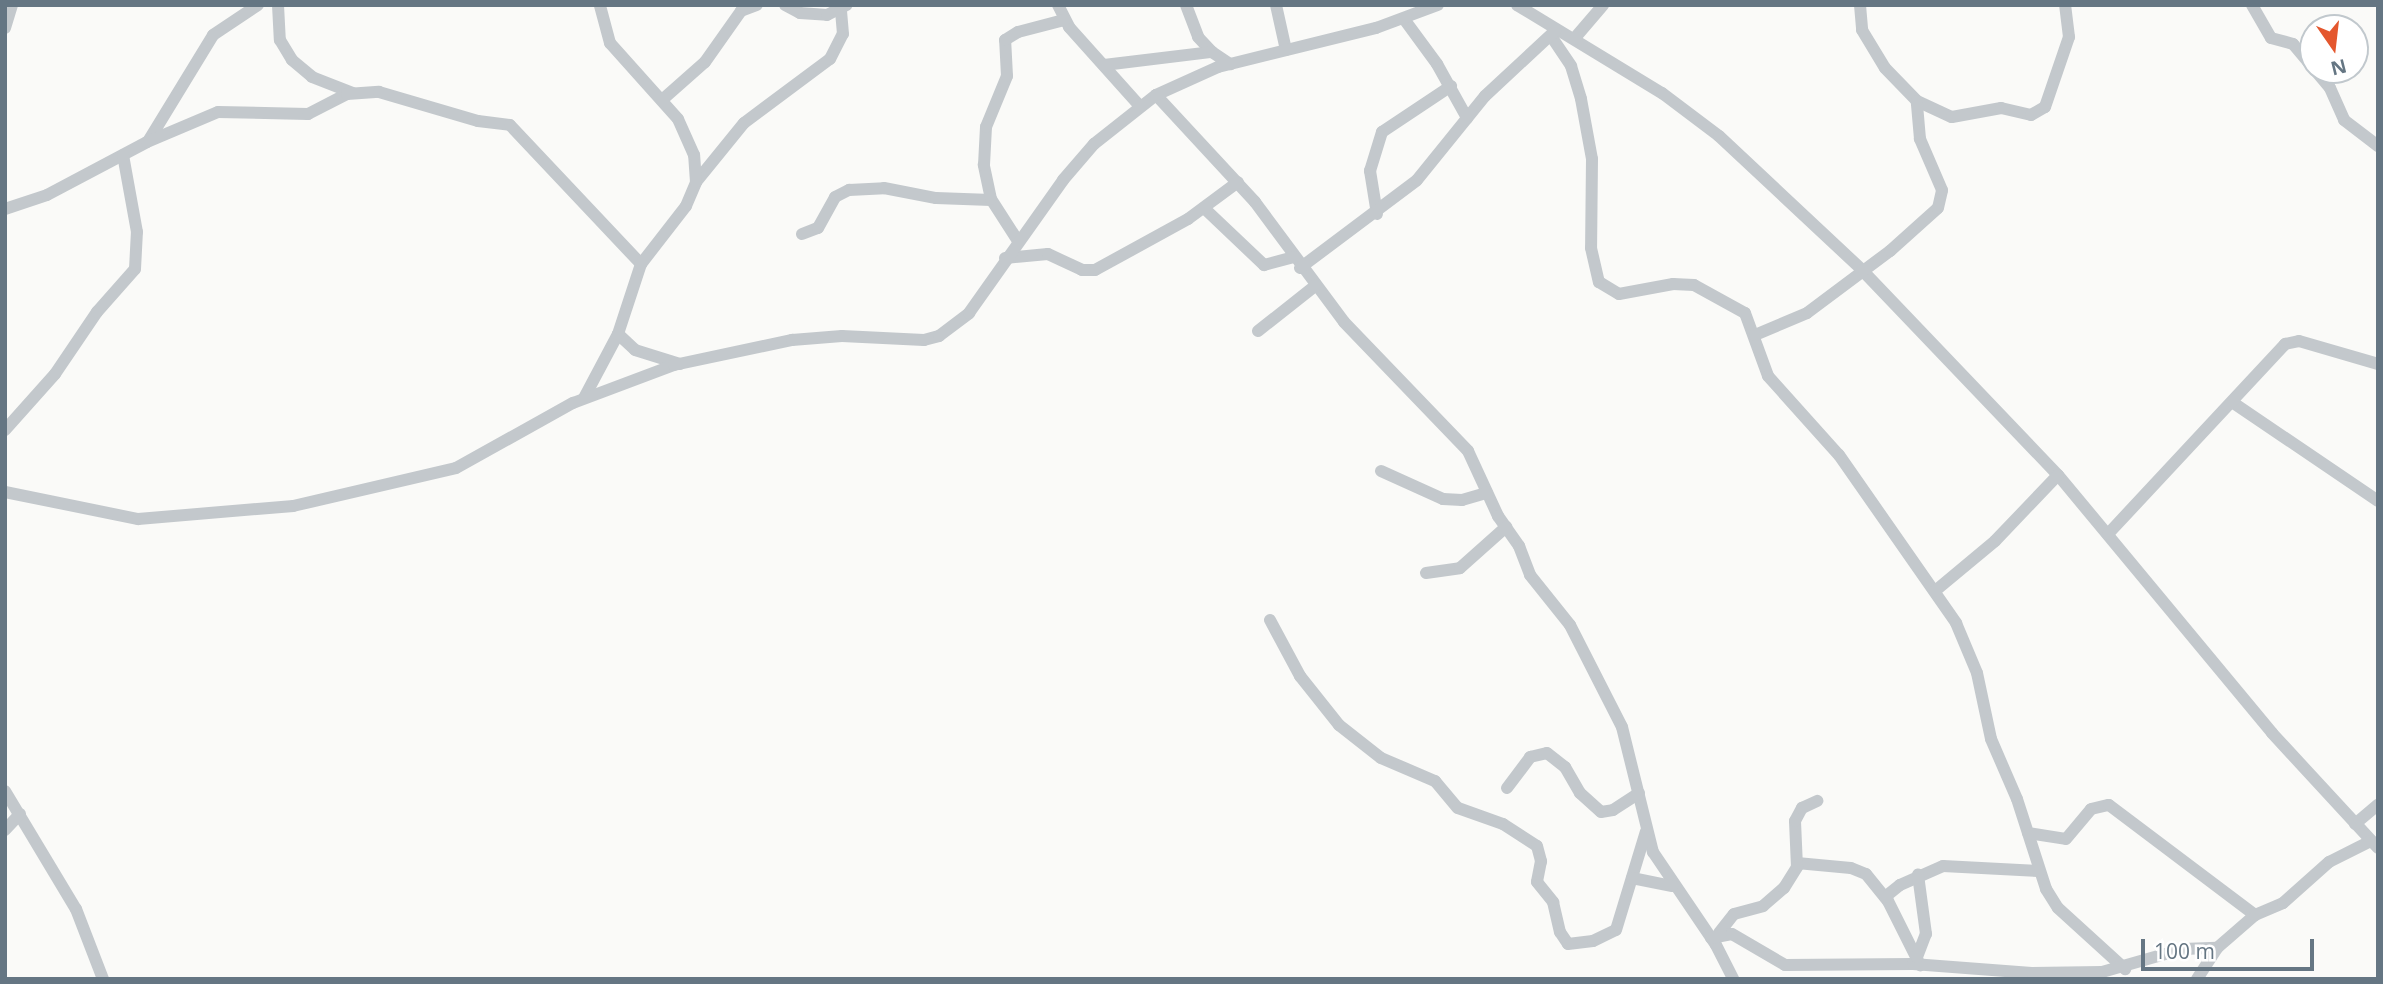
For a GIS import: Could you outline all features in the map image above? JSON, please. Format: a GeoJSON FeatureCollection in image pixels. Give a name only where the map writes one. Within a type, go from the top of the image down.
{"type":"FeatureCollection","features":[{"type":"Feature","properties":{"kind":"street"},"geometry":{"type":"LineString","coordinates":[[5,28],[12,5]]}},
{"type":"Feature","properties":{"kind":"street"},"geometry":{"type":"LineString","coordinates":[[147,142],[213,35],[258,5]]}},
{"type":"Feature","properties":{"kind":"street"},"geometry":{"type":"LineString","coordinates":[[278,5],[278,33],[292,60],[312,77],[352,93],[387,94],[478,121],[510,125],[641,264]]}},
{"type":"Feature","properties":{"kind":"street"},"geometry":{"type":"LineString","coordinates":[[600,5],[610,43],[662,100],[687,137],[696,182]]}},
{"type":"Feature","properties":{"kind":"street"},"geometry":{"type":"LineString","coordinates":[[662,100],[705,62],[741,11],[757,5]]}},
{"type":"Feature","properties":{"kind":"street"},"geometry":{"type":"LineString","coordinates":[[584,398],[618,334],[641,264],[686,206],[696,182],[744,123],[831,59],[843,34],[844,7],[815,15],[785,5]]}},
{"type":"Feature","properties":{"kind":"street"},"geometry":{"type":"LineString","coordinates":[[1058,5],[1064,20],[1140,106]]}},
{"type":"Feature","properties":{"kind":"street"},"geometry":{"type":"LineString","coordinates":[[1186,5],[1198,37],[1212,52],[1230,64]]}},
{"type":"Feature","properties":{"kind":"street"},"geometry":{"type":"LineString","coordinates":[[1276,5],[1286,50]]}},
{"type":"Feature","properties":{"kind":"street"},"geometry":{"type":"LineString","coordinates":[[5,492],[138,519],[293,506],[456,468],[584,398],[681,364],[792,340],[939,336],[969,313],[1018,241],[1094,144],[1156,95],[1230,64],[1404,19],[1438,5]]}},
{"type":"Feature","properties":{"kind":"street"},"geometry":{"type":"LineString","coordinates":[[1517,5],[1554,32],[1574,39],[1661,93],[1719,136],[1862,270],[2058,475],[2272,733],[2374,844],[2329,862],[2283,903],[2255,915],[2217,948],[2197,979]]}},
{"type":"Feature","properties":{"kind":"street"},"geometry":{"type":"LineString","coordinates":[[1574,39],[1603,5]]}},
{"type":"Feature","properties":{"kind":"street"},"geometry":{"type":"LineString","coordinates":[[1860,5],[1861,30],[1871,49],[1917,101],[1930,110],[1952,117],[2001,108],[2025,116],[2045,107],[2069,37],[2066,5]]}},
{"type":"Feature","properties":{"kind":"street"},"geometry":{"type":"LineString","coordinates":[[2252,5],[2271,38],[2298,48],[2330,88],[2344,120],[2378,146]]}},
{"type":"Feature","properties":{"kind":"street"},"geometry":{"type":"LineString","coordinates":[[1404,19],[1451,86],[1467,118]]}},
{"type":"Feature","properties":{"kind":"street"},"geometry":{"type":"LineString","coordinates":[[1018,241],[991,200],[982,146],[1007,76],[1004,43],[1018,32],[1064,20]]}},
{"type":"Feature","properties":{"kind":"street"},"geometry":{"type":"LineString","coordinates":[[1204,208],[1264,265],[1297,262],[1377,214],[1432,165],[1467,118],[1554,32]]}},
{"type":"Feature","properties":{"kind":"street"},"geometry":{"type":"LineString","coordinates":[[1554,32],[1571,66],[1581,99],[1591,159],[1591,248],[1599,282],[1619,295],[1673,284],[1707,289],[1745,313],[1768,376],[1839,455],[1956,623],[1977,673],[1991,739],[2028,833],[2039,871],[2058,908],[2125,969]]}},
{"type":"Feature","properties":{"kind":"street"},"geometry":{"type":"LineString","coordinates":[[1104,65],[1212,52]]}},
{"type":"Feature","properties":{"kind":"street"},"geometry":{"type":"LineString","coordinates":[[1377,214],[1370,171],[1382,132],[1451,86]]}},
{"type":"Feature","properties":{"kind":"street"},"geometry":{"type":"LineString","coordinates":[[5,209],[89,176],[147,142],[218,113],[258,110],[308,114],[352,93]]}},
{"type":"Feature","properties":{"kind":"street"},"geometry":{"type":"LineString","coordinates":[[1156,95],[1238,182],[1315,286],[1468,452],[1534,582],[1570,625],[1622,727],[1646,831],[1672,886],[1715,935],[1733,979]]}},
{"type":"Feature","properties":{"kind":"street"},"geometry":{"type":"LineString","coordinates":[[1755,335],[1807,313],[1913,232],[1942,198],[1940,179],[1920,139],[1917,101]]}},
{"type":"Feature","properties":{"kind":"street"},"geometry":{"type":"LineString","coordinates":[[1919,121],[1930,110]]}},
{"type":"Feature","properties":{"kind":"street"},"geometry":{"type":"LineString","coordinates":[[5,430],[55,374],[97,312],[135,269],[137,232],[123,155]]}},
{"type":"Feature","properties":{"kind":"street"},"geometry":{"type":"LineString","coordinates":[[1006,258],[1048,254],[1092,271],[1130,254],[1204,208],[1238,182]]}},
{"type":"Feature","properties":{"kind":"street"},"geometry":{"type":"LineString","coordinates":[[802,234],[818,229],[835,197],[849,190],[884,188],[936,198],[991,200]]}},
{"type":"Feature","properties":{"kind":"street"},"geometry":{"type":"LineString","coordinates":[[1258,331],[1315,286]]}},
{"type":"Feature","properties":{"kind":"street"},"geometry":{"type":"LineString","coordinates":[[618,334],[635,349],[681,364]]}},
{"type":"Feature","properties":{"kind":"street"},"geometry":{"type":"LineString","coordinates":[[2108,534],[2292,341],[2378,364]]}},
{"type":"Feature","properties":{"kind":"street"},"geometry":{"type":"LineString","coordinates":[[2232,402],[2378,502]]}},
{"type":"Feature","properties":{"kind":"street"},"geometry":{"type":"LineString","coordinates":[[1381,471],[1443,499],[1462,500],[1487,493]]}},
{"type":"Feature","properties":{"kind":"street"},"geometry":{"type":"LineString","coordinates":[[1935,592],[1995,541],[2058,475]]}},
{"type":"Feature","properties":{"kind":"street"},"geometry":{"type":"LineString","coordinates":[[1426,573],[1460,568],[1506,527]]}},
{"type":"Feature","properties":{"kind":"street"},"geometry":{"type":"LineString","coordinates":[[1270,620],[1300,676],[1339,725],[1381,758],[1435,780],[1458,808],[1503,824],[1536,846],[1541,860],[1537,882],[1553,902],[1560,932],[1568,944],[1593,941],[1616,930],[1646,831]]}},
{"type":"Feature","properties":{"kind":"street"},"geometry":{"type":"LineString","coordinates":[[1507,788],[1530,757],[1546,753],[1565,767],[1580,793],[1601,812],[1613,810],[1639,793]]}},
{"type":"Feature","properties":{"kind":"street"},"geometry":{"type":"LineString","coordinates":[[5,791],[76,909],[103,979]]}},
{"type":"Feature","properties":{"kind":"street"},"geometry":{"type":"LineString","coordinates":[[1715,935],[1734,914],[1777,897],[1797,863],[1795,821],[1802,808],[1817,801]]}},
{"type":"Feature","properties":{"kind":"street"},"geometry":{"type":"LineString","coordinates":[[2028,833],[2066,839],[2091,809],[2109,805],[2255,915]]}},
{"type":"Feature","properties":{"kind":"street"},"geometry":{"type":"LineString","coordinates":[[2355,824],[2378,805]]}},
{"type":"Feature","properties":{"kind":"street"},"geometry":{"type":"LineString","coordinates":[[5,830],[20,814]]}},
{"type":"Feature","properties":{"kind":"street"},"geometry":{"type":"LineString","coordinates":[[1797,863],[1851,868],[1866,874],[1885,897],[1919,961]]}},
{"type":"Feature","properties":{"kind":"street"},"geometry":{"type":"LineString","coordinates":[[1885,897],[1918,875],[1960,864],[2039,871]]}},
{"type":"Feature","properties":{"kind":"street"},"geometry":{"type":"LineString","coordinates":[[1918,875],[1926,934],[1919,961]]}},
{"type":"Feature","properties":{"kind":"street"},"geometry":{"type":"LineString","coordinates":[[1632,878],[1672,886]]}},
{"type":"Feature","properties":{"kind":"street"},"geometry":{"type":"LineString","coordinates":[[1715,935],[1755,944],[1785,965],[1919,961],[2076,976],[2125,969],[2183,949],[2217,948]]}}]}
